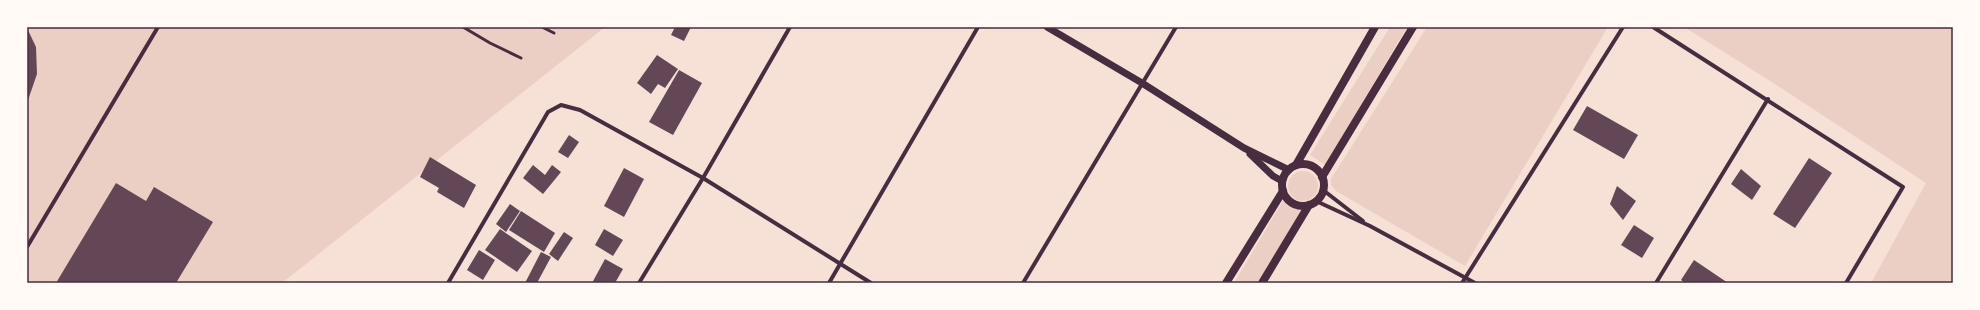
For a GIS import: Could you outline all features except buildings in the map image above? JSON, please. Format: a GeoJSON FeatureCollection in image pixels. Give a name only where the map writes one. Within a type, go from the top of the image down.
{"type":"FeatureCollection","features":[{"type":"Feature","properties":{"kind":"main road"},"geometry":{"type":"LineString","coordinates":[[1312,203],[1302,206],[1290,202],[1283,191],[1282,181],[1292,168],[1375,27]]}},
{"type":"Feature","properties":{"kind":"main road"},"geometry":{"type":"LineString","coordinates":[[1322,177],[1413,27]]}},
{"type":"Feature","properties":{"kind":"main road"},"geometry":{"type":"LineString","coordinates":[[1262,283],[1312,203],[1323,190],[1322,177],[1319,172],[1308,165],[1292,168]]}},
{"type":"Feature","properties":{"kind":"main road"},"geometry":{"type":"LineString","coordinates":[[1226,283],[1283,191]]}},
{"type":"Feature","properties":{"kind":"street"},"geometry":{"type":"LineString","coordinates":[[27,246],[158,27]]}},
{"type":"Feature","properties":{"kind":"street"},"geometry":{"type":"LineString","coordinates":[[639,283],[703,178],[790,27]]}},
{"type":"Feature","properties":{"kind":"street"},"geometry":{"type":"LineString","coordinates":[[829,283],[978,27]]}},
{"type":"Feature","properties":{"kind":"street"},"geometry":{"type":"LineString","coordinates":[[1046,27],[1142,83],[1244,148],[1292,168]]}},
{"type":"Feature","properties":{"kind":"street"},"geometry":{"type":"LineString","coordinates":[[1023,283],[1176,27]]}},
{"type":"Feature","properties":{"kind":"street"},"geometry":{"type":"LineString","coordinates":[[1462,283],[1623,27]]}},
{"type":"Feature","properties":{"kind":"street"},"geometry":{"type":"LineString","coordinates":[[1652,27],[1768,99],[1903,187],[1846,283]]}},
{"type":"Feature","properties":{"kind":"street"},"geometry":{"type":"LineString","coordinates":[[1656,283],[1768,99]]}},
{"type":"Feature","properties":{"kind":"street"},"geometry":{"type":"LineString","coordinates":[[448,283],[548,112],[561,105],[580,110],[703,178],[871,283]]}},
{"type":"Feature","properties":{"kind":"street"},"geometry":{"type":"LineString","coordinates":[[1244,148],[1273,176],[1282,181]]}},
{"type":"Feature","properties":{"kind":"street"},"geometry":{"type":"LineString","coordinates":[[1323,190],[1370,226]]}},
{"type":"Feature","properties":{"kind":"street"},"geometry":{"type":"LineString","coordinates":[[1312,203],[1370,226],[1475,283]]}},
{"type":"Feature","properties":{"kind":"lane"},"geometry":{"type":"LineString","coordinates":[[463,27],[520,58]]}},
{"type":"Feature","properties":{"kind":"lane"},"geometry":{"type":"LineString","coordinates":[[542,27],[554,33]]}},
{"type":"Feature","properties":{"kind":"shaded area"},"geometry":{"type":"Polygon","coordinates":[[[27,27],[605,27],[282,283],[27,283],[27,27]]]}},
{"type":"Feature","properties":{"kind":"shaded area"},"geometry":{"type":"Polygon","coordinates":[[[1390,27],[1407,27],[1325,165],[1310,155],[1390,27]]]}},
{"type":"Feature","properties":{"kind":"shaded area"},"geometry":{"type":"Polygon","coordinates":[[[1427,27],[1608,27],[1465,266],[1336,191],[1331,185],[1331,179],[1427,27]]]}},
{"type":"Feature","properties":{"kind":"shaded area"},"geometry":{"type":"Polygon","coordinates":[[[1684,27],[1953,27],[1953,283],[1871,283],[1926,183],[1778,86],[1684,27]]]}},
{"type":"Feature","properties":{"kind":"shaded area"},"geometry":{"type":"Polygon","coordinates":[[[1303,171],[1314,175],[1318,186],[1314,197],[1303,201],[1292,197],[1288,186],[1292,175],[1303,171]]]}},
{"type":"Feature","properties":{"kind":"shaded area"},"geometry":{"type":"Polygon","coordinates":[[[1284,199],[1302,209],[1258,283],[1234,283],[1284,199]]]}}]}
